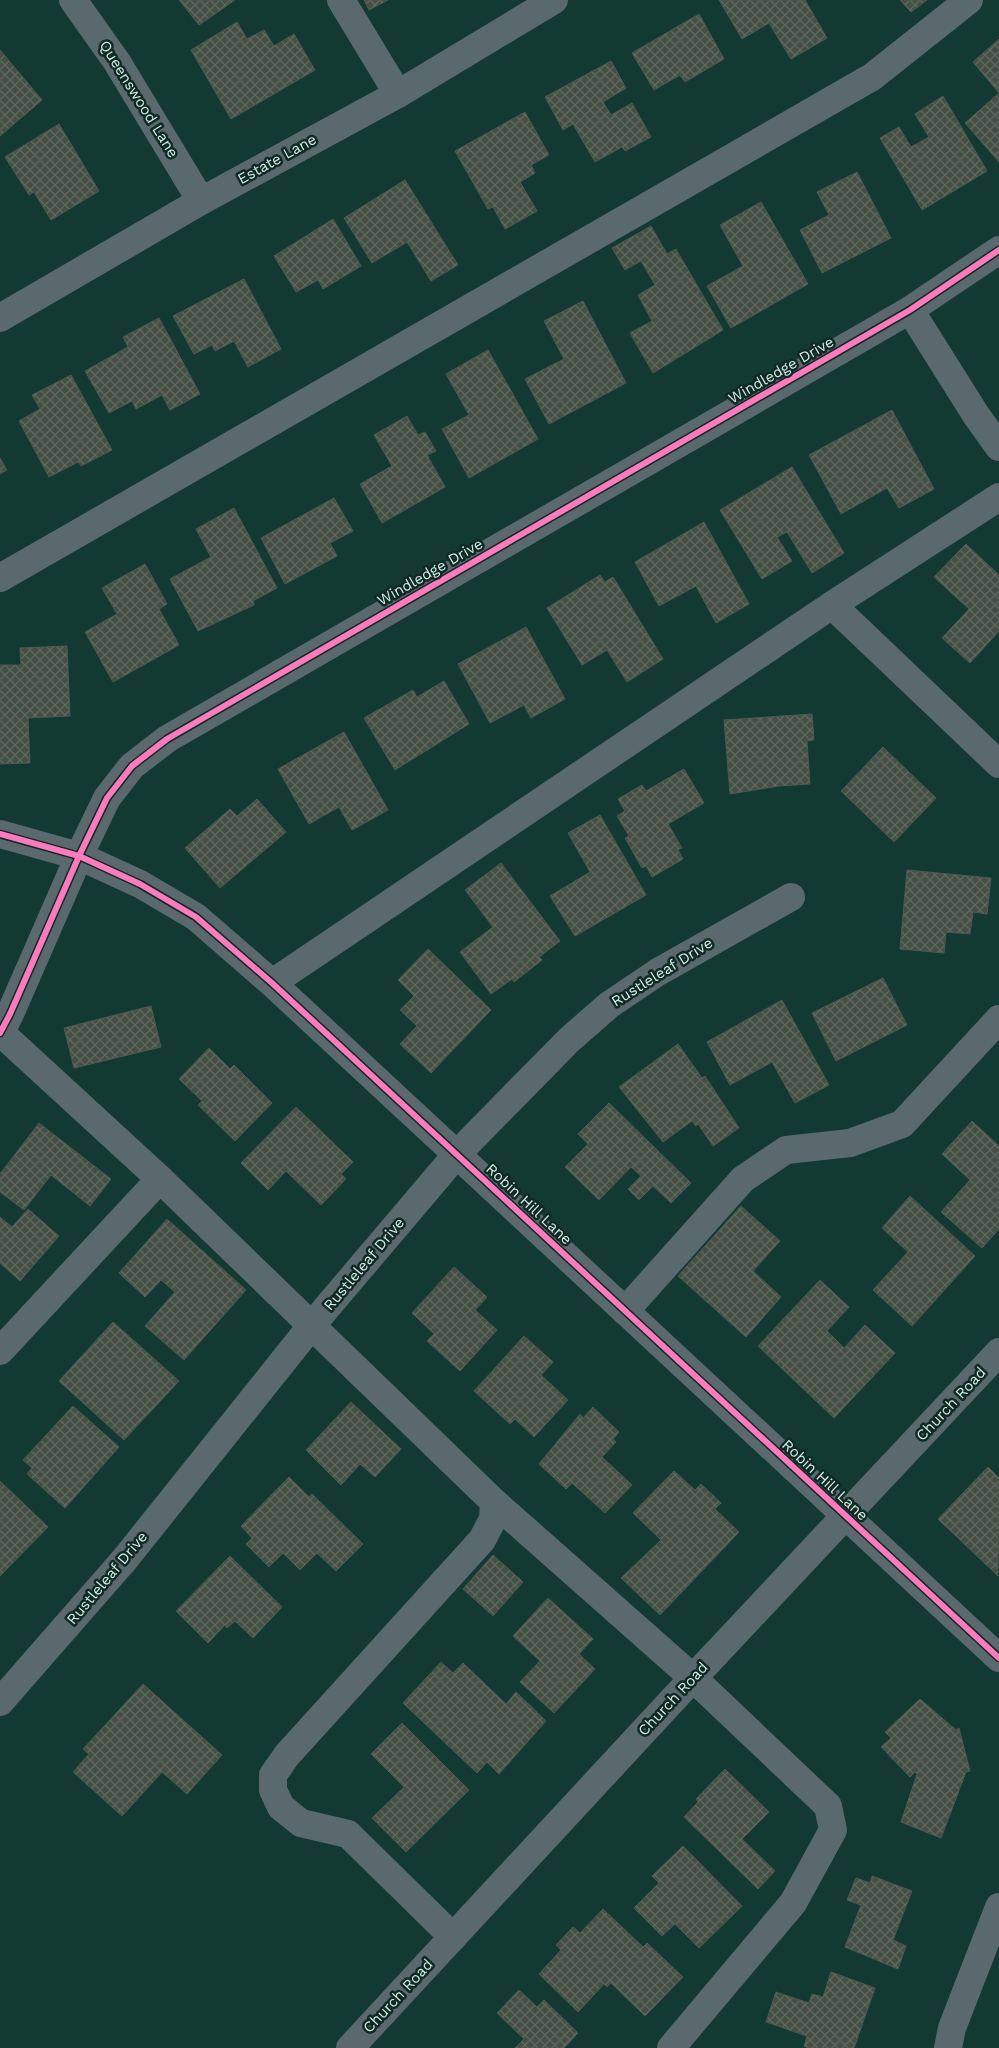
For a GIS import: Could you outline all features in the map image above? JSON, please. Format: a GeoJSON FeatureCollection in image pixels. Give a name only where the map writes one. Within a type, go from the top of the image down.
{"type":"FeatureCollection","features":[{"type":"Feature","properties":{"kind":"street","name":"Queenswood Lane"},"geometry":{"type":"LineString","coordinates":[[73,0],[117,62],[201,201]]}},
{"type":"Feature","properties":{"kind":"street"},"geometry":{"type":"LineString","coordinates":[[341,0],[398,94]]}},
{"type":"Feature","properties":{"kind":"street","name":"Estate Lane"},"geometry":{"type":"LineString","coordinates":[[0,318],[201,201],[398,94],[554,0]]}},
{"type":"Feature","properties":{"kind":"street"},"geometry":{"type":"LineString","coordinates":[[0,578],[872,77],[969,0]]}},
{"type":"Feature","properties":{"kind":"street","name":"Windledge Drive"},"geometry":{"type":"LineString","coordinates":[[0,1032],[10,1014],[79,856],[107,798],[132,766],[167,739],[910,310],[999,250]]}},
{"type":"Feature","properties":{"kind":"street"},"geometry":{"type":"LineString","coordinates":[[910,310],[976,415],[999,447]]}},
{"type":"Feature","properties":{"kind":"street"},"geometry":{"type":"LineString","coordinates":[[272,983],[832,605],[999,497]]}},
{"type":"Feature","properties":{"kind":"street"},"geometry":{"type":"LineString","coordinates":[[832,605],[999,764]]}},
{"type":"Feature","properties":{"kind":"street","name":"Robin Hill Lane"},"geometry":{"type":"LineString","coordinates":[[0,834],[79,856],[140,884],[196,917],[272,983],[999,1658]]}},
{"type":"Feature","properties":{"kind":"street","name":"Rustleleaf Drive"},"geometry":{"type":"LineString","coordinates":[[0,1702],[125,1559],[312,1325],[457,1154],[570,1040],[609,1005],[658,972],[790,897]]}},
{"type":"Feature","properties":{"kind":"street"},"geometry":{"type":"LineString","coordinates":[[625,1311],[743,1179],[786,1150],[850,1142],[902,1124],[999,1019]]}},
{"type":"Feature","properties":{"kind":"street"},"geometry":{"type":"LineString","coordinates":[[0,1032],[160,1179],[494,1502],[693,1678],[828,1806],[833,1830],[793,1903],[671,2048]]}},
{"type":"Feature","properties":{"kind":"street"},"geometry":{"type":"LineString","coordinates":[[0,1351],[160,1179]]}},
{"type":"Feature","properties":{"kind":"street","name":"Church Road"},"geometry":{"type":"LineString","coordinates":[[350,2048],[999,1352]]}},
{"type":"Feature","properties":{"kind":"street"},"geometry":{"type":"LineString","coordinates":[[453,1937],[348,1834],[301,1823],[281,1807],[273,1790],[273,1775],[287,1755],[482,1540],[493,1518],[494,1502]]}},
{"type":"Feature","properties":{"kind":"street"},"geometry":{"type":"LineString","coordinates":[[948,2048],[952,2028],[999,1907]]}},
{"type":"Feature","properties":{"kind":"building"},"geometry":{"type":"Polygon","coordinates":[[[179,0],[235,0],[199,25],[179,0]]]}},
{"type":"Feature","properties":{"kind":"building"},"geometry":{"type":"Polygon","coordinates":[[[364,0],[388,0],[369,10],[364,0]]]}},
{"type":"Feature","properties":{"kind":"building"},"geometry":{"type":"Polygon","coordinates":[[[719,0],[805,0],[827,38],[791,59],[769,23],[742,39],[719,0]]]}},
{"type":"Feature","properties":{"kind":"building"},"geometry":{"type":"Polygon","coordinates":[[[900,0],[927,0],[911,12],[900,0]]]}},
{"type":"Feature","properties":{"kind":"building"},"geometry":{"type":"Polygon","coordinates":[[[699,14],[724,59],[685,82],[680,75],[654,90],[632,53],[699,14]]]}},
{"type":"Feature","properties":{"kind":"building"},"geometry":{"type":"Polygon","coordinates":[[[237,22],[247,39],[264,30],[274,46],[294,34],[315,70],[231,119],[191,50],[237,22]]]}},
{"type":"Feature","properties":{"kind":"building"},"geometry":{"type":"Polygon","coordinates":[[[999,39],[999,93],[973,62],[999,39]]]}},
{"type":"Feature","properties":{"kind":"building"},"geometry":{"type":"Polygon","coordinates":[[[0,50],[42,100],[0,136],[0,50]]]}},
{"type":"Feature","properties":{"kind":"building"},"geometry":{"type":"Polygon","coordinates":[[[611,61],[626,88],[603,102],[611,115],[632,103],[651,137],[625,151],[622,147],[595,162],[573,124],[563,130],[545,97],[611,61]]]}},
{"type":"Feature","properties":{"kind":"building"},"geometry":{"type":"Polygon","coordinates":[[[999,93],[999,162],[965,123],[999,93]]]}},
{"type":"Feature","properties":{"kind":"building"},"geometry":{"type":"Polygon","coordinates":[[[943,96],[987,171],[922,210],[880,138],[899,127],[911,147],[929,137],[915,114],[943,96]]]}},
{"type":"Feature","properties":{"kind":"building"},"geometry":{"type":"Polygon","coordinates":[[[525,112],[549,155],[531,165],[535,173],[520,182],[537,211],[505,229],[493,207],[488,209],[455,151],[525,112]]]}},
{"type":"Feature","properties":{"kind":"building"},"geometry":{"type":"Polygon","coordinates":[[[59,124],[99,191],[51,220],[34,192],[29,195],[5,157],[59,124]]]}},
{"type":"Feature","properties":{"kind":"building"},"geometry":{"type":"Polygon","coordinates":[[[857,172],[891,238],[822,273],[800,230],[829,215],[817,192],[857,172]]]}},
{"type":"Feature","properties":{"kind":"building"},"geometry":{"type":"Polygon","coordinates":[[[405,180],[458,265],[431,281],[407,242],[372,263],[344,218],[405,180]]]}},
{"type":"Feature","properties":{"kind":"building"},"geometry":{"type":"Polygon","coordinates":[[[761,202],[808,284],[731,328],[707,286],[743,266],[720,225],[761,202]]]}},
{"type":"Feature","properties":{"kind":"building"},"geometry":{"type":"Polygon","coordinates":[[[333,219],[361,266],[323,289],[318,280],[296,292],[274,256],[333,219]]]}},
{"type":"Feature","properties":{"kind":"building"},"geometry":{"type":"Polygon","coordinates":[[[651,226],[667,254],[676,249],[723,330],[653,373],[630,333],[652,321],[638,295],[655,285],[641,261],[625,270],[612,248],[651,226]]]}},
{"type":"Feature","properties":{"kind":"building"},"geometry":{"type":"Polygon","coordinates":[[[244,279],[281,349],[248,367],[234,341],[215,351],[212,345],[194,354],[173,316],[244,279]]]}},
{"type":"Feature","properties":{"kind":"building"},"geometry":{"type":"Polygon","coordinates":[[[583,301],[626,383],[549,424],[525,379],[564,359],[544,321],[583,301]]]}},
{"type":"Feature","properties":{"kind":"building"},"geometry":{"type":"Polygon","coordinates":[[[159,318],[200,394],[170,410],[162,395],[136,409],[132,401],[109,413],[85,371],[128,347],[123,337],[159,318]]]}},
{"type":"Feature","properties":{"kind":"building"},"geometry":{"type":"Polygon","coordinates":[[[488,350],[538,439],[469,478],[442,429],[469,415],[446,374],[488,350]]]}},
{"type":"Feature","properties":{"kind":"building"},"geometry":{"type":"Polygon","coordinates":[[[71,375],[112,450],[81,466],[78,462],[49,477],[19,421],[40,409],[32,395],[71,375]]]}},
{"type":"Feature","properties":{"kind":"building"},"geometry":{"type":"Polygon","coordinates":[[[892,410],[934,489],[899,508],[887,488],[841,514],[809,455],[892,410]]]}},
{"type":"Feature","properties":{"kind":"building"},"geometry":{"type":"Polygon","coordinates":[[[407,416],[418,435],[425,432],[436,451],[427,455],[445,487],[382,523],[360,484],[392,466],[374,435],[407,416]]]}},
{"type":"Feature","properties":{"kind":"building"},"geometry":{"type":"Polygon","coordinates":[[[0,458],[7,470],[0,474],[0,458]]]}},
{"type":"Feature","properties":{"kind":"building"},"geometry":{"type":"Polygon","coordinates":[[[792,467],[844,553],[812,573],[787,532],[777,537],[792,561],[762,579],[720,510],[792,467]]]}},
{"type":"Feature","properties":{"kind":"building"},"geometry":{"type":"Polygon","coordinates":[[[334,498],[353,531],[330,543],[337,556],[285,584],[261,538],[334,498]]]}},
{"type":"Feature","properties":{"kind":"building"},"geometry":{"type":"Polygon","coordinates":[[[234,508],[277,588],[253,601],[254,605],[198,631],[170,579],[211,557],[196,529],[234,508]]]}},
{"type":"Feature","properties":{"kind":"building"},"geometry":{"type":"Polygon","coordinates":[[[704,522],[749,604],[716,623],[696,586],[659,606],[635,562],[704,522]]]}},
{"type":"Feature","properties":{"kind":"building"},"geometry":{"type":"Polygon","coordinates":[[[966,544],[999,575],[999,631],[970,663],[942,638],[969,609],[934,577],[966,544]]]}},
{"type":"Feature","properties":{"kind":"building"},"geometry":{"type":"Polygon","coordinates":[[[145,564],[167,604],[159,609],[179,645],[113,682],[85,632],[117,614],[102,588],[145,564]]]}},
{"type":"Feature","properties":{"kind":"building"},"geometry":{"type":"Polygon","coordinates":[[[600,575],[605,582],[613,577],[663,659],[627,682],[607,650],[582,665],[547,608],[600,575]]]}},
{"type":"Feature","properties":{"kind":"building"},"geometry":{"type":"Polygon","coordinates":[[[526,627],[565,699],[531,718],[524,705],[490,723],[458,664],[526,627]]]}},
{"type":"Feature","properties":{"kind":"building"},"geometry":{"type":"Polygon","coordinates":[[[67,646],[70,716],[28,718],[30,763],[0,764],[0,665],[21,665],[20,648],[67,646]]]}},
{"type":"Feature","properties":{"kind":"building"},"geometry":{"type":"Polygon","coordinates":[[[444,681],[469,724],[395,770],[364,718],[413,690],[417,697],[444,681]]]}},
{"type":"Feature","properties":{"kind":"building"},"geometry":{"type":"Polygon","coordinates":[[[812,714],[814,740],[807,741],[810,784],[779,786],[730,794],[724,720],[812,714]]]}},
{"type":"Feature","properties":{"kind":"building"},"geometry":{"type":"Polygon","coordinates":[[[344,732],[388,810],[352,830],[339,807],[309,824],[278,769],[344,732]]]}},
{"type":"Feature","properties":{"kind":"building"},"geometry":{"type":"Polygon","coordinates":[[[883,747],[936,798],[894,842],[841,791],[883,747]]]}},
{"type":"Feature","properties":{"kind":"building"},"geometry":{"type":"Polygon","coordinates":[[[684,769],[704,803],[668,824],[682,848],[678,850],[683,859],[652,877],[646,866],[642,868],[625,838],[629,836],[617,816],[625,811],[618,799],[642,785],[646,791],[684,769]]]}},
{"type":"Feature","properties":{"kind":"building"},"geometry":{"type":"Polygon","coordinates":[[[257,799],[286,832],[220,888],[185,848],[230,809],[237,816],[257,799]]]}},
{"type":"Feature","properties":{"kind":"building"},"geometry":{"type":"Polygon","coordinates":[[[600,815],[646,895],[575,936],[550,896],[590,872],[568,833],[600,815]]]}},
{"type":"Feature","properties":{"kind":"building"},"geometry":{"type":"Polygon","coordinates":[[[501,863],[560,941],[539,957],[542,960],[514,982],[512,979],[491,994],[460,952],[493,927],[465,890],[501,863]]]}},
{"type":"Feature","properties":{"kind":"building"},"geometry":{"type":"Polygon","coordinates":[[[907,870],[991,878],[987,914],[973,912],[970,934],[946,932],[944,953],[900,949],[907,870]]]}},
{"type":"Feature","properties":{"kind":"building"},"geometry":{"type":"Polygon","coordinates":[[[428,949],[491,1010],[431,1073],[400,1044],[417,1026],[400,1010],[414,996],[398,980],[428,949]]]}},
{"type":"Feature","properties":{"kind":"building"},"geometry":{"type":"Polygon","coordinates":[[[883,978],[907,1025],[836,1061],[812,1013],[883,978]]]}},
{"type":"Feature","properties":{"kind":"building"},"geometry":{"type":"Polygon","coordinates":[[[782,1000],[829,1085],[795,1103],[772,1062],[730,1085],[707,1042],[782,1000]]]}},
{"type":"Feature","properties":{"kind":"building"},"geometry":{"type":"Polygon","coordinates":[[[151,1006],[161,1047],[74,1068],[64,1028],[151,1006]]]}},
{"type":"Feature","properties":{"kind":"building"},"geometry":{"type":"Polygon","coordinates":[[[678,1044],[702,1078],[705,1076],[739,1128],[713,1146],[698,1124],[696,1126],[692,1121],[663,1142],[619,1087],[678,1044]]]}},
{"type":"Feature","properties":{"kind":"building"},"geometry":{"type":"Polygon","coordinates":[[[209,1048],[230,1069],[234,1065],[272,1103],[235,1141],[198,1105],[202,1101],[179,1079],[209,1048]]]}},
{"type":"Feature","properties":{"kind":"building"},"geometry":{"type":"Polygon","coordinates":[[[609,1103],[691,1183],[671,1203],[653,1186],[639,1200],[628,1189],[641,1176],[631,1167],[599,1200],[565,1167],[588,1144],[578,1134],[609,1103]]]}},
{"type":"Feature","properties":{"kind":"building"},"geometry":{"type":"Polygon","coordinates":[[[296,1107],[353,1162],[341,1174],[346,1179],[321,1205],[286,1171],[268,1190],[241,1163],[296,1107]]]}},
{"type":"Feature","properties":{"kind":"building"},"geometry":{"type":"Polygon","coordinates":[[[972,1121],[999,1146],[999,1229],[982,1248],[941,1212],[970,1180],[942,1154],[972,1121]]]}},
{"type":"Feature","properties":{"kind":"building"},"geometry":{"type":"Polygon","coordinates":[[[39,1123],[111,1179],[90,1206],[51,1175],[24,1210],[0,1192],[0,1174],[39,1123]]]}},
{"type":"Feature","properties":{"kind":"building"},"geometry":{"type":"Polygon","coordinates":[[[910,1196],[975,1256],[912,1326],[873,1290],[908,1252],[882,1228],[910,1196]]]}},
{"type":"Feature","properties":{"kind":"building"},"geometry":{"type":"Polygon","coordinates":[[[741,1206],[780,1241],[753,1271],[781,1297],[746,1337],[678,1276],[741,1206]]]}},
{"type":"Feature","properties":{"kind":"building"},"geometry":{"type":"Polygon","coordinates":[[[28,1209],[59,1236],[20,1281],[0,1263],[0,1217],[12,1227],[28,1209]]]}},
{"type":"Feature","properties":{"kind":"building"},"geometry":{"type":"Polygon","coordinates":[[[167,1219],[246,1290],[184,1360],[145,1326],[175,1292],[161,1280],[145,1297],[119,1273],[167,1219]]]}},
{"type":"Feature","properties":{"kind":"building"},"geometry":{"type":"Polygon","coordinates":[[[454,1267],[487,1297],[475,1310],[497,1330],[460,1371],[427,1341],[434,1334],[412,1313],[454,1267]]]}},
{"type":"Feature","properties":{"kind":"building"},"geometry":{"type":"Polygon","coordinates":[[[820,1280],[849,1307],[827,1331],[844,1348],[865,1325],[895,1353],[834,1418],[758,1346],[820,1280]]]}},
{"type":"Feature","properties":{"kind":"building"},"geometry":{"type":"Polygon","coordinates":[[[113,1322],[179,1381],[124,1440],[59,1381],[113,1322]]]}},
{"type":"Feature","properties":{"kind":"building"},"geometry":{"type":"Polygon","coordinates":[[[524,1336],[553,1362],[541,1375],[568,1400],[534,1437],[515,1419],[510,1424],[474,1391],[524,1336]]]}},
{"type":"Feature","properties":{"kind":"building"},"geometry":{"type":"Polygon","coordinates":[[[351,1402],[401,1449],[375,1477],[360,1464],[341,1485],[306,1450],[351,1402]]]}},
{"type":"Feature","properties":{"kind":"building"},"geometry":{"type":"Polygon","coordinates":[[[73,1406],[119,1447],[65,1508],[27,1474],[32,1468],[23,1460],[73,1406]]]}},
{"type":"Feature","properties":{"kind":"building"},"geometry":{"type":"Polygon","coordinates":[[[593,1407],[619,1432],[613,1439],[616,1442],[602,1457],[632,1485],[605,1513],[572,1483],[566,1489],[539,1464],[580,1414],[583,1418],[593,1407]]]}},
{"type":"Feature","properties":{"kind":"building"},"geometry":{"type":"Polygon","coordinates":[[[988,1467],[999,1478],[998,1576],[938,1519],[988,1467]]]}},
{"type":"Feature","properties":{"kind":"building"},"geometry":{"type":"Polygon","coordinates":[[[674,1471],[695,1490],[701,1484],[721,1503],[715,1509],[739,1532],[660,1615],[621,1578],[661,1540],[633,1513],[674,1471]]]}},
{"type":"Feature","properties":{"kind":"building"},"geometry":{"type":"Polygon","coordinates":[[[289,1477],[309,1497],[312,1494],[363,1544],[336,1571],[317,1553],[300,1570],[283,1553],[269,1567],[246,1544],[252,1538],[241,1526],[289,1477]]]}},
{"type":"Feature","properties":{"kind":"building"},"geometry":{"type":"Polygon","coordinates":[[[0,1481],[48,1527],[0,1576],[0,1481]]]}},
{"type":"Feature","properties":{"kind":"building"},"geometry":{"type":"Polygon","coordinates":[[[493,1555],[523,1582],[493,1616],[463,1589],[493,1555]]]}},
{"type":"Feature","properties":{"kind":"building"},"geometry":{"type":"Polygon","coordinates":[[[230,1556],[282,1607],[253,1638],[235,1621],[227,1628],[225,1625],[208,1643],[176,1611],[230,1556]]]}},
{"type":"Feature","properties":{"kind":"building"},"geometry":{"type":"Polygon","coordinates":[[[548,1598],[593,1639],[579,1654],[595,1669],[554,1713],[520,1682],[540,1661],[513,1636],[548,1598]]]}},
{"type":"Feature","properties":{"kind":"building"},"geometry":{"type":"Polygon","coordinates":[[[441,1662],[453,1673],[463,1663],[506,1704],[516,1692],[546,1721],[499,1774],[487,1762],[477,1773],[403,1703],[441,1662]]]}},
{"type":"Feature","properties":{"kind":"building"},"geometry":{"type":"Polygon","coordinates":[[[143,1684],[222,1755],[187,1794],[162,1772],[122,1816],[73,1772],[89,1754],[83,1749],[143,1684]]]}},
{"type":"Feature","properties":{"kind":"building"},"geometry":{"type":"Polygon","coordinates":[[[920,1699],[956,1730],[959,1728],[970,1771],[966,1772],[941,1838],[901,1822],[917,1774],[915,1772],[910,1777],[881,1747],[891,1738],[885,1732],[920,1699]]]}},
{"type":"Feature","properties":{"kind":"building"},"geometry":{"type":"Polygon","coordinates":[[[402,1723],[469,1790],[406,1852],[372,1818],[404,1787],[371,1754],[402,1723]]]}},
{"type":"Feature","properties":{"kind":"building"},"geometry":{"type":"Polygon","coordinates":[[[725,1769],[769,1812],[742,1839],[775,1871],[758,1889],[684,1817],[698,1802],[696,1799],[725,1769]]]}},
{"type":"Feature","properties":{"kind":"building"},"geometry":{"type":"Polygon","coordinates":[[[683,1846],[742,1906],[699,1948],[675,1924],[662,1936],[634,1908],[659,1883],[652,1876],[683,1846]]]}},
{"type":"Feature","properties":{"kind":"building"},"geometry":{"type":"Polygon","coordinates":[[[872,1876],[912,1891],[893,1940],[906,1946],[898,1969],[845,1947],[861,1905],[847,1900],[856,1878],[870,1883],[872,1876]]]}},
{"type":"Feature","properties":{"kind":"building"},"geometry":{"type":"Polygon","coordinates":[[[603,1909],[643,1947],[647,1943],[683,1977],[645,2016],[611,1983],[607,1987],[604,1984],[578,2012],[539,1974],[561,1950],[556,1945],[573,1927],[580,1933],[603,1909]]]}},
{"type":"Feature","properties":{"kind":"building"},"geometry":{"type":"Polygon","coordinates":[[[831,1972],[875,1988],[854,2048],[808,2048],[804,2046],[807,2036],[766,2022],[776,1992],[809,2003],[812,1994],[823,1997],[831,1972]]]}},
{"type":"Feature","properties":{"kind":"building"},"geometry":{"type":"Polygon","coordinates":[[[519,1990],[537,2007],[544,2000],[578,2033],[564,2048],[515,2048],[524,2039],[497,2013],[519,1990]]]}},
{"type":"Feature","properties":{"kind":"cycle path"},"geometry":{"type":"LineString","coordinates":[[0,1033],[107,798],[132,766],[167,739],[910,310],[999,250]]}},
{"type":"Feature","properties":{"kind":"cycle path"},"geometry":{"type":"LineString","coordinates":[[0,834],[79,856],[140,884],[196,917],[272,983],[999,1658]]}}]}
